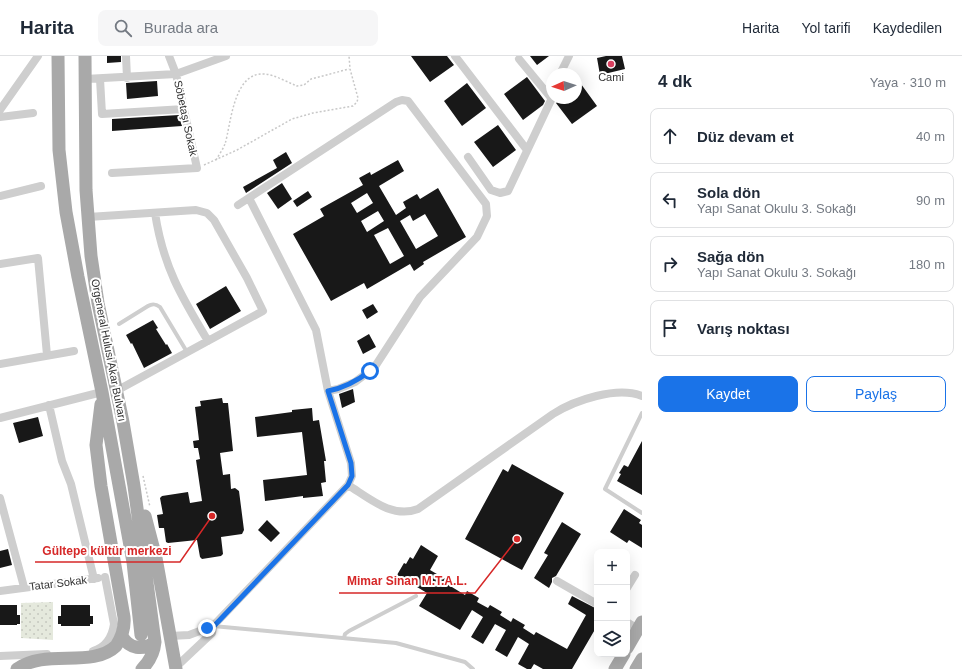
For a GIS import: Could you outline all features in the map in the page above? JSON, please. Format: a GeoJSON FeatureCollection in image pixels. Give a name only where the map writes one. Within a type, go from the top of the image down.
{"type":"FeatureCollection","features":[{"type":"Feature","properties":{"kind":"main road","name":"Orgeneral Hulusi Akar Bulvarı"},"geometry":{"type":"LineString","coordinates":[[58,56],[57,124],[61,175],[72,245],[102,392],[133,562],[141,635]]}},
{"type":"Feature","properties":{"kind":"main road","name":"Orgeneral Hulusi Akar Bulvarı"},"geometry":{"type":"LineString","coordinates":[[85,56],[86,168],[88,217],[94,280],[134,486],[154,642]]}},
{"type":"Feature","properties":{"kind":"main road"},"geometry":{"type":"LineString","coordinates":[[17,669],[26,664],[35,662],[78,662],[100,659],[111,652],[122,636],[124,630],[124,617],[111,576],[96,445],[102,392]]}},
{"type":"Feature","properties":{"kind":"main road"},"geometry":{"type":"LineString","coordinates":[[134,486],[148,528],[176,668]]}},
{"type":"Feature","properties":{"kind":"main road"},"geometry":{"type":"LineString","coordinates":[[630,640],[636,624]]}},
{"type":"Feature","properties":{"kind":"main road"},"geometry":{"type":"LineString","coordinates":[[122,636],[127,643],[135,647],[143,648],[154,642]]}},
{"type":"Feature","properties":{"kind":"main road"},"geometry":{"type":"LineString","coordinates":[[142,669],[150,659],[154,642]]}},
{"type":"Feature","properties":{"kind":"main road"},"geometry":{"type":"LineString","coordinates":[[615,669],[622,657]]}},
{"type":"Feature","properties":{"kind":"main road"},"geometry":{"type":"LineString","coordinates":[[636,669],[642,659]]}},
{"type":"Feature","properties":{"kind":"street"},"geometry":{"type":"LineString","coordinates":[[0,110],[38,56]]}},
{"type":"Feature","properties":{"kind":"street"},"geometry":{"type":"LineString","coordinates":[[126,56],[127,78]]}},
{"type":"Feature","properties":{"kind":"street","name":"Söbetaşı Sokak"},"geometry":{"type":"LineString","coordinates":[[112,173],[197,168],[176,74],[169,56]]}},
{"type":"Feature","properties":{"kind":"street"},"geometry":{"type":"LineString","coordinates":[[85,79],[127,78],[176,74],[226,56]]}},
{"type":"Feature","properties":{"kind":"street"},"geometry":{"type":"LineString","coordinates":[[455,56],[527,150]]}},
{"type":"Feature","properties":{"kind":"street"},"geometry":{"type":"LineString","coordinates":[[563,68],[569,56]]}},
{"type":"Feature","properties":{"kind":"street"},"geometry":{"type":"LineString","coordinates":[[519,59],[546,92]]}},
{"type":"Feature","properties":{"kind":"street"},"geometry":{"type":"LineString","coordinates":[[100,79],[102,114],[184,109]]}},
{"type":"Feature","properties":{"kind":"street"},"geometry":{"type":"LineString","coordinates":[[238,205],[396,102],[402,100],[408,102],[486,204],[487,216],[477,237],[420,297],[389,342],[376,365],[367,374],[355,382],[342,388],[328,391]]}},
{"type":"Feature","properties":{"kind":"street"},"geometry":{"type":"LineString","coordinates":[[468,157],[491,190],[497,193],[508,191],[550,104]]}},
{"type":"Feature","properties":{"kind":"street"},"geometry":{"type":"LineString","coordinates":[[0,117],[33,113]]}},
{"type":"Feature","properties":{"kind":"street"},"geometry":{"type":"LineString","coordinates":[[0,196],[41,186]]}},
{"type":"Feature","properties":{"kind":"street"},"geometry":{"type":"LineString","coordinates":[[170,636],[189,635],[214,626],[348,485],[352,476],[351,463],[328,391],[316,330],[249,198]]}},
{"type":"Feature","properties":{"kind":"street"},"geometry":{"type":"LineString","coordinates":[[88,217],[196,210],[203,211],[210,215],[214,220],[247,278],[263,311],[116,391]]}},
{"type":"Feature","properties":{"kind":"street"},"geometry":{"type":"LineString","coordinates":[[155,213],[160,240],[171,275],[183,299],[208,341]]}},
{"type":"Feature","properties":{"kind":"street"},"geometry":{"type":"LineString","coordinates":[[0,264],[38,258],[47,355]]}},
{"type":"Feature","properties":{"kind":"street"},"geometry":{"type":"LineString","coordinates":[[0,364],[74,351]]}},
{"type":"Feature","properties":{"kind":"street"},"geometry":{"type":"LineString","coordinates":[[0,418],[102,392]]}},
{"type":"Feature","properties":{"kind":"street"},"geometry":{"type":"LineString","coordinates":[[348,485],[389,509],[403,512],[413,510],[568,406],[585,399],[620,393],[631,392],[642,396]]}},
{"type":"Feature","properties":{"kind":"street"},"geometry":{"type":"LineString","coordinates":[[49,405],[62,460],[71,484],[94,579]]}},
{"type":"Feature","properties":{"kind":"street"},"geometry":{"type":"LineString","coordinates":[[0,498],[24,588]]}},
{"type":"Feature","properties":{"kind":"street"},"geometry":{"type":"LineString","coordinates":[[629,585],[635,575]]}},
{"type":"Feature","properties":{"kind":"street"},"geometry":{"type":"LineString","coordinates":[[0,656],[92,652],[105,645],[110,639],[114,624],[111,576]]}},
{"type":"Feature","properties":{"kind":"street","name":"Tatar Sokak"},"geometry":{"type":"LineString","coordinates":[[0,591],[111,576]]}},
{"type":"Feature","properties":{"kind":"street"},"geometry":{"type":"LineString","coordinates":[[557,581],[594,602]]}},
{"type":"Feature","properties":{"kind":"street"},"geometry":{"type":"LineString","coordinates":[[176,668],[212,633],[214,626]]}},
{"type":"Feature","properties":{"kind":"lane"},"geometry":{"type":"LineString","coordinates":[[119,324],[152,304],[158,305],[187,352]]}},
{"type":"Feature","properties":{"kind":"lane"},"geometry":{"type":"LineString","coordinates":[[642,413],[605,489],[642,513]]}},
{"type":"Feature","properties":{"kind":"lane"},"geometry":{"type":"LineString","coordinates":[[344,638],[345,634],[349,631],[416,596]]}},
{"type":"Feature","properties":{"kind":"lane"},"geometry":{"type":"LineString","coordinates":[[214,626],[396,643],[465,662],[473,669]]}},
{"type":"Feature","properties":{"kind":"path"},"geometry":{"type":"LineString","coordinates":[[197,168],[237,150],[292,119],[308,114],[353,106],[357,102],[358,98],[350,69],[349,56]]}},
{"type":"Feature","properties":{"kind":"path"},"geometry":{"type":"LineString","coordinates":[[216,160],[225,144],[235,100],[242,87],[253,77],[259,74],[266,74],[300,86],[311,79],[350,69]]}},
{"type":"Feature","properties":{"kind":"shaded area"},"geometry":{"type":"Polygon","coordinates":[[[53,602],[53,640],[21,638],[21,603],[53,602]]]}},
{"type":"Feature","properties":{"kind":"building"},"geometry":{"type":"Polygon","coordinates":[[[107,56],[121,56],[121,62],[107,63],[107,56]]]}},
{"type":"Feature","properties":{"kind":"building"},"geometry":{"type":"Polygon","coordinates":[[[411,56],[447,56],[454,65],[430,82],[411,56]]]}},
{"type":"Feature","properties":{"kind":"building"},"geometry":{"type":"Polygon","coordinates":[[[530,56],[549,56],[537,65],[530,56]]]}},
{"type":"Feature","properties":{"kind":"building","name":"Cami"},"geometry":{"type":"Polygon","coordinates":[[[606,56],[622,56],[625,69],[600,75],[597,58],[606,56]]]}},
{"type":"Feature","properties":{"kind":"building"},"geometry":{"type":"Polygon","coordinates":[[[527,77],[545,101],[543,105],[523,120],[504,94],[527,77]]]}},
{"type":"Feature","properties":{"kind":"building"},"geometry":{"type":"Polygon","coordinates":[[[157,81],[158,96],[127,99],[126,83],[157,81]]]}},
{"type":"Feature","properties":{"kind":"building"},"geometry":{"type":"Polygon","coordinates":[[[467,83],[486,108],[462,126],[444,101],[467,83]]]}},
{"type":"Feature","properties":{"kind":"building"},"geometry":{"type":"Polygon","coordinates":[[[582,85],[597,106],[572,124],[557,104],[582,104],[582,85]]]}},
{"type":"Feature","properties":{"kind":"building"},"geometry":{"type":"Polygon","coordinates":[[[179,115],[182,126],[112,131],[112,119],[179,115]]]}},
{"type":"Feature","properties":{"kind":"building"},"geometry":{"type":"Polygon","coordinates":[[[498,125],[516,150],[493,167],[474,142],[498,125]]]}},
{"type":"Feature","properties":{"kind":"building"},"geometry":{"type":"Polygon","coordinates":[[[286,152],[292,163],[246,193],[243,187],[277,168],[273,160],[286,152]]]}},
{"type":"Feature","properties":{"kind":"building"},"geometry":{"type":"Polygon","coordinates":[[[398,160],[404,171],[379,186],[396,215],[406,208],[403,202],[417,194],[420,199],[438,188],[466,237],[423,262],[424,264],[414,271],[410,264],[367,289],[364,283],[331,301],[293,234],[324,216],[320,209],[363,185],[359,178],[370,172],[371,175],[398,160]],[[367,193],[351,203],[357,213],[373,203],[367,193]],[[378,211],[361,221],[367,232],[384,221],[378,211]],[[425,214],[413,221],[410,215],[400,221],[416,249],[438,236],[425,214]],[[388,228],[374,235],[390,264],[404,256],[388,228]]]}},
{"type":"Feature","properties":{"kind":"building"},"geometry":{"type":"Polygon","coordinates":[[[282,183],[292,199],[278,209],[267,193],[282,183]]]}},
{"type":"Feature","properties":{"kind":"building"},"geometry":{"type":"Polygon","coordinates":[[[308,191],[312,197],[297,207],[293,201],[308,191]]]}},
{"type":"Feature","properties":{"kind":"building"},"geometry":{"type":"Polygon","coordinates":[[[226,286],[241,311],[210,329],[196,304],[226,286]]]}},
{"type":"Feature","properties":{"kind":"building"},"geometry":{"type":"Polygon","coordinates":[[[373,304],[378,312],[367,319],[362,310],[373,304]]]}},
{"type":"Feature","properties":{"kind":"building"},"geometry":{"type":"Polygon","coordinates":[[[153,320],[158,328],[156,329],[172,353],[144,368],[132,343],[131,344],[126,335],[153,320]]]}},
{"type":"Feature","properties":{"kind":"building"},"geometry":{"type":"Polygon","coordinates":[[[369,334],[376,347],[363,354],[357,341],[369,334]]]}},
{"type":"Feature","properties":{"kind":"building"},"geometry":{"type":"Polygon","coordinates":[[[353,389],[355,402],[342,408],[339,394],[353,389]]]}},
{"type":"Feature","properties":{"kind":"building"},"geometry":{"type":"Polygon","coordinates":[[[222,398],[223,403],[228,403],[233,451],[220,453],[223,475],[230,474],[231,489],[235,488],[239,491],[244,530],[242,534],[221,537],[223,554],[221,556],[202,559],[200,557],[197,540],[166,542],[164,528],[159,528],[157,515],[163,514],[160,498],[162,496],[188,492],[190,503],[202,501],[196,460],[200,459],[198,448],[194,448],[193,441],[199,440],[195,407],[201,406],[200,401],[222,398]]]}},
{"type":"Feature","properties":{"kind":"building"},"geometry":{"type":"Polygon","coordinates":[[[312,408],[313,421],[319,420],[326,461],[324,461],[326,482],[321,483],[323,496],[303,498],[303,496],[265,501],[263,480],[307,475],[302,432],[257,437],[255,417],[312,408]]]}},
{"type":"Feature","properties":{"kind":"building"},"geometry":{"type":"Polygon","coordinates":[[[38,417],[43,436],[19,443],[13,423],[38,417]]]}},
{"type":"Feature","properties":{"kind":"building"},"geometry":{"type":"Polygon","coordinates":[[[642,441],[642,495],[617,481],[621,474],[619,473],[624,465],[628,467],[642,441]]]}},
{"type":"Feature","properties":{"kind":"building"},"geometry":{"type":"Polygon","coordinates":[[[512,464],[564,493],[522,570],[465,539],[503,469],[508,472],[512,464]]]}},
{"type":"Feature","properties":{"kind":"building"},"geometry":{"type":"Polygon","coordinates":[[[624,509],[641,520],[639,523],[642,525],[642,548],[629,540],[627,543],[610,532],[624,509]]]}},
{"type":"Feature","properties":{"kind":"building"},"geometry":{"type":"Polygon","coordinates":[[[267,520],[280,533],[271,542],[258,530],[267,520]]]}},
{"type":"Feature","properties":{"kind":"building"},"geometry":{"type":"Polygon","coordinates":[[[562,522],[581,534],[556,576],[552,578],[549,588],[534,578],[548,555],[544,553],[562,522]]]}},
{"type":"Feature","properties":{"kind":"building"},"geometry":{"type":"Polygon","coordinates":[[[421,545],[438,556],[430,570],[449,581],[447,584],[465,595],[467,591],[479,598],[477,602],[488,608],[490,605],[502,612],[500,615],[511,622],[513,618],[525,625],[523,628],[534,635],[536,632],[567,649],[586,615],[568,604],[572,596],[594,607],[594,631],[572,669],[543,669],[534,664],[531,669],[527,669],[518,664],[529,644],[518,637],[507,657],[495,650],[506,630],[495,624],[483,644],[471,637],[483,617],[472,610],[460,630],[419,606],[427,593],[397,575],[404,563],[406,564],[410,557],[413,559],[421,545]]]}},
{"type":"Feature","properties":{"kind":"building"},"geometry":{"type":"Polygon","coordinates":[[[8,549],[12,565],[0,568],[0,551],[8,549]]]}},
{"type":"Feature","properties":{"kind":"building"},"geometry":{"type":"Polygon","coordinates":[[[0,605],[17,605],[17,615],[20,615],[20,624],[0,625],[0,605]]]}},
{"type":"Feature","properties":{"kind":"building"},"geometry":{"type":"Polygon","coordinates":[[[61,605],[90,605],[90,616],[93,616],[93,624],[90,624],[90,626],[61,626],[61,624],[58,624],[58,616],[61,616],[61,605]]]}},
{"type":"Feature","properties":{"kind":"place","name":"Cami"},"geometry":{"type":"Point","coordinates":[611,64]}},
{"type":"Feature","properties":{"kind":"place","name":"Gültepe kültür merkezi"},"geometry":{"type":"Point","coordinates":[212,516]}},
{"type":"Feature","properties":{"kind":"place","name":"Mimar Sinan M.T.A.L."},"geometry":{"type":"Point","coordinates":[517,539]}},
{"type":"Feature","properties":{"kind":"route"},"geometry":{"type":"LineString","coordinates":[[207,628],[214,626],[348,485],[352,476],[350,456],[328,391],[347,386],[370,371]]}}]}
